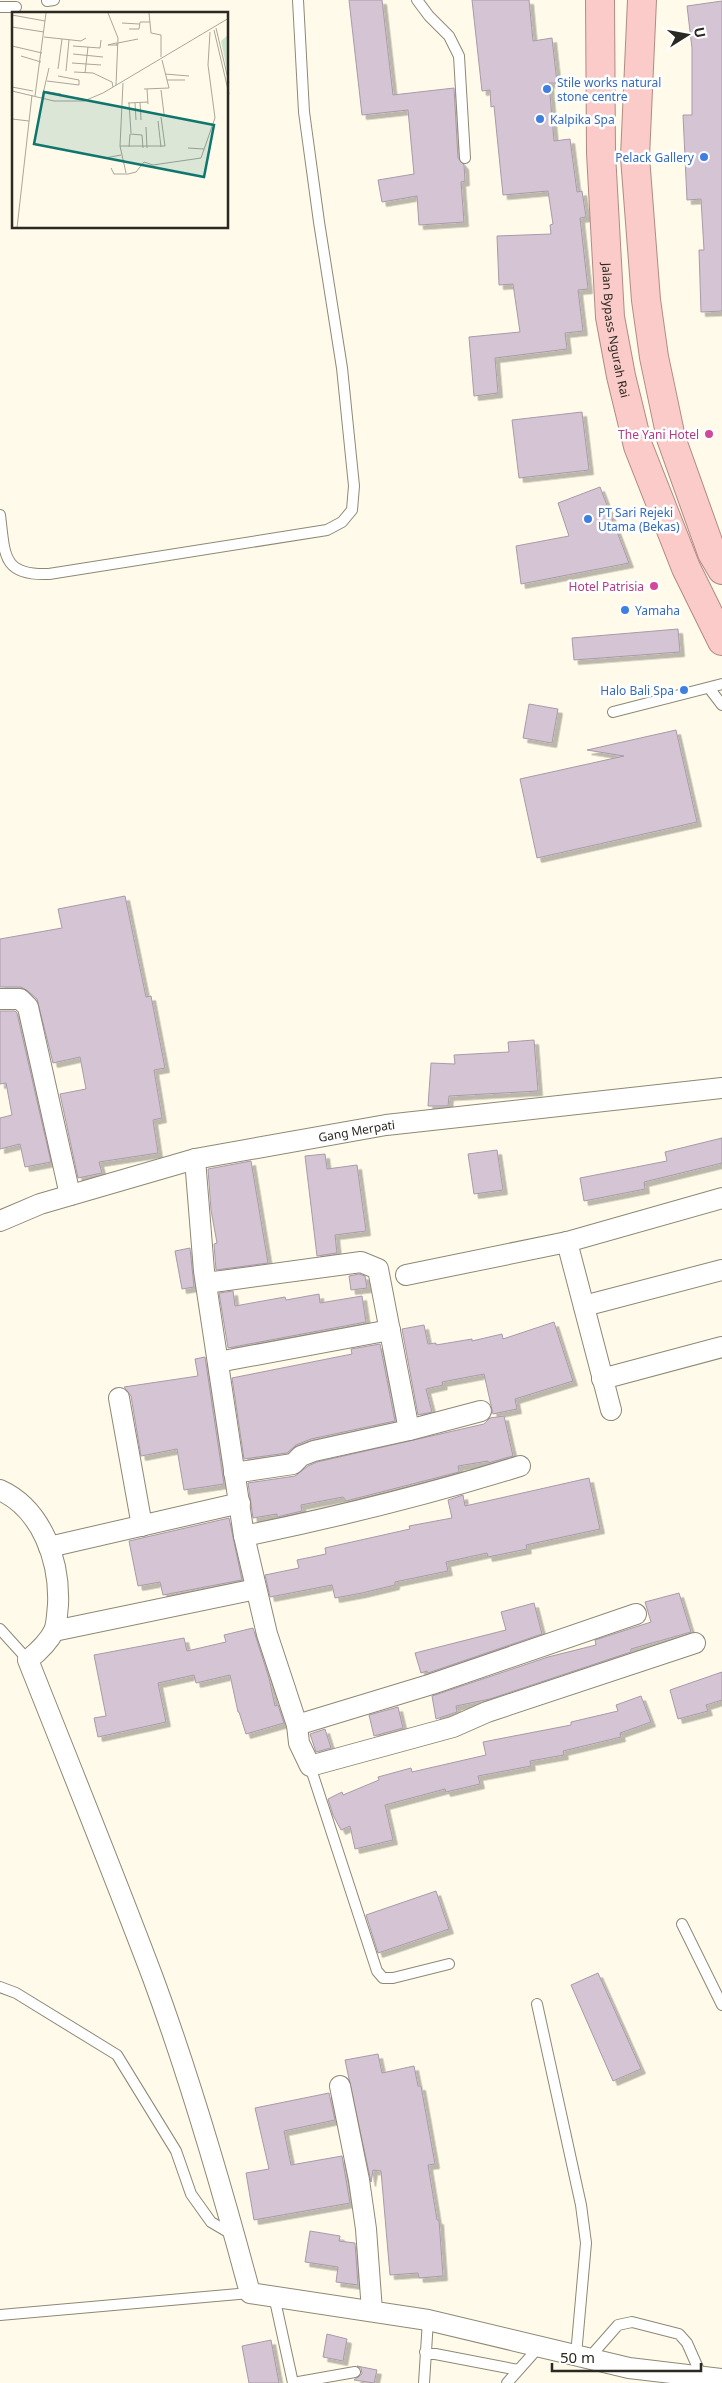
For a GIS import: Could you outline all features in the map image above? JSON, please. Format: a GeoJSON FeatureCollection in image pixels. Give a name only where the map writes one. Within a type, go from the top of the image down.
{"type":"FeatureCollection","features":[{"type":"Feature","properties":{"kind":"highway","name":"Jalan Bypass Ngurah Rai"},"geometry":{"type":"LineString","coordinates":[[600,0],[601,153],[610,317],[616,350],[638,446],[686,568],[722,641]]}},
{"type":"Feature","properties":{"kind":"highway"},"geometry":{"type":"LineString","coordinates":[[642,0],[635,157],[646,300],[654,357],[671,438],[719,559]]}},
{"type":"Feature","properties":{"kind":"street"},"geometry":{"type":"LineString","coordinates":[[0,999],[20,999],[28,1007],[70,1195]]}},
{"type":"Feature","properties":{"kind":"street","name":"Gang Merpati"},"geometry":{"type":"LineString","coordinates":[[0,1221],[40,1204],[195,1160],[386,1125],[722,1088]]}},
{"type":"Feature","properties":{"kind":"street"},"geometry":{"type":"LineString","coordinates":[[195,1160],[206,1283],[244,1536],[267,1634],[297,1725],[299,1743],[310,1766],[453,1728],[487,1712],[695,1643]]}},
{"type":"Feature","properties":{"kind":"street"},"geometry":{"type":"LineString","coordinates":[[406,1275],[568,1242],[722,1198]]}},
{"type":"Feature","properties":{"kind":"street"},"geometry":{"type":"LineString","coordinates":[[568,1242],[611,1410]]}},
{"type":"Feature","properties":{"kind":"street"},"geometry":{"type":"LineString","coordinates":[[206,1283],[361,1262],[378,1269],[409,1430]]}},
{"type":"Feature","properties":{"kind":"street"},"geometry":{"type":"LineString","coordinates":[[584,1306],[722,1270]]}},
{"type":"Feature","properties":{"kind":"street"},"geometry":{"type":"LineString","coordinates":[[218,1362],[390,1330]]}},
{"type":"Feature","properties":{"kind":"street"},"geometry":{"type":"LineString","coordinates":[[602,1378],[722,1347]]}},
{"type":"Feature","properties":{"kind":"street"},"geometry":{"type":"LineString","coordinates":[[119,1398],[142,1526]]}},
{"type":"Feature","properties":{"kind":"street"},"geometry":{"type":"LineString","coordinates":[[234,1473],[293,1464],[301,1456],[314,1451],[409,1430],[481,1411]]}},
{"type":"Feature","properties":{"kind":"street"},"geometry":{"type":"LineString","coordinates":[[244,1536],[320,1520],[474,1480],[520,1466]]}},
{"type":"Feature","properties":{"kind":"street"},"geometry":{"type":"LineString","coordinates":[[0,1490],[24,1506],[35,1519],[49,1547],[56,1573],[58,1595],[54,1631],[43,1647],[28,1660],[153,1979],[235,2237],[250,2293],[428,2320],[628,2368],[722,2379]]}},
{"type":"Feature","properties":{"kind":"street"},"geometry":{"type":"LineString","coordinates":[[49,1547],[240,1504]]}},
{"type":"Feature","properties":{"kind":"street"},"geometry":{"type":"LineString","coordinates":[[54,1631],[256,1589]]}},
{"type":"Feature","properties":{"kind":"street"},"geometry":{"type":"LineString","coordinates":[[297,1725],[432,1684],[636,1614]]}},
{"type":"Feature","properties":{"kind":"street"},"geometry":{"type":"LineString","coordinates":[[340,2086],[359,2180],[366,2229],[372,2311]]}},
{"type":"Feature","properties":{"kind":"lane"},"geometry":{"type":"LineString","coordinates":[[0,515],[7,558],[16,570],[31,575],[49,574],[327,530],[342,522],[352,510],[354,486],[342,368],[304,112],[298,0]]}},
{"type":"Feature","properties":{"kind":"lane"},"geometry":{"type":"LineString","coordinates":[[417,0],[429,16],[449,36],[459,56],[465,158]]}},
{"type":"Feature","properties":{"kind":"lane"},"geometry":{"type":"LineString","coordinates":[[0,7],[16,7]]}},
{"type":"Feature","properties":{"kind":"lane"},"geometry":{"type":"LineString","coordinates":[[613,712],[722,684]]}},
{"type":"Feature","properties":{"kind":"lane"},"geometry":{"type":"LineString","coordinates":[[709,688],[722,705]]}},
{"type":"Feature","properties":{"kind":"lane"},"geometry":{"type":"LineString","coordinates":[[0,1629],[28,1660]]}},
{"type":"Feature","properties":{"kind":"lane"},"geometry":{"type":"LineString","coordinates":[[310,1766],[377,1971],[383,1978],[393,1978],[449,1964]]}},
{"type":"Feature","properties":{"kind":"lane"},"geometry":{"type":"LineString","coordinates":[[682,1924],[722,2005]]}},
{"type":"Feature","properties":{"kind":"lane"},"geometry":{"type":"LineString","coordinates":[[0,1987],[16,1993],[117,2055],[176,2151],[191,2194],[212,2222],[235,2237]]}},
{"type":"Feature","properties":{"kind":"lane"},"geometry":{"type":"LineString","coordinates":[[537,2004],[581,2205],[586,2243],[583,2357]]}},
{"type":"Feature","properties":{"kind":"lane"},"geometry":{"type":"LineString","coordinates":[[0,2315],[250,2293]]}},
{"type":"Feature","properties":{"kind":"lane"},"geometry":{"type":"LineString","coordinates":[[274,2296],[294,2383],[355,2372]]}},
{"type":"Feature","properties":{"kind":"lane"},"geometry":{"type":"LineString","coordinates":[[424,2383],[428,2320]]}},
{"type":"Feature","properties":{"kind":"lane"},"geometry":{"type":"LineString","coordinates":[[583,2357],[618,2325],[632,2322],[679,2334],[687,2343],[702,2378]]}},
{"type":"Feature","properties":{"kind":"lane"},"geometry":{"type":"LineString","coordinates":[[506,2383],[539,2347]]}},
{"type":"Feature","properties":{"kind":"lane"},"geometry":{"type":"LineString","coordinates":[[425,2352],[518,2370]]}},
{"type":"Feature","properties":{"kind":"building"},"geometry":{"type":"Polygon","coordinates":[[[349,0],[382,0],[393,95],[454,88],[458,158],[464,165],[465,181],[461,182],[464,222],[419,225],[417,196],[382,202],[378,180],[414,174],[408,110],[362,115],[349,0]]]}},
{"type":"Feature","properties":{"kind":"building"},"geometry":{"type":"Polygon","coordinates":[[[472,0],[529,0],[533,41],[552,38],[557,83],[549,83],[554,141],[570,139],[577,192],[582,191],[586,217],[580,218],[588,289],[578,290],[583,331],[565,333],[567,349],[495,358],[498,393],[474,396],[469,337],[520,332],[513,284],[499,285],[497,236],[551,234],[550,225],[553,224],[548,191],[503,195],[494,106],[491,107],[490,90],[482,91],[472,0]]]}},
{"type":"Feature","properties":{"kind":"building"},"geometry":{"type":"Polygon","coordinates":[[[722,1],[722,311],[701,312],[699,250],[704,250],[701,199],[687,200],[683,115],[692,115],[692,48],[687,6],[722,1]]]}},
{"type":"Feature","properties":{"kind":"building"},"geometry":{"type":"Polygon","coordinates":[[[582,412],[589,470],[519,478],[512,420],[582,412]]]}},
{"type":"Feature","properties":{"kind":"building","name":"PT Sari Rejeki Utama (Bekas)"},"geometry":{"type":"Polygon","coordinates":[[[600,487],[629,563],[521,584],[516,546],[569,536],[558,503],[600,487]]]}},
{"type":"Feature","properties":{"kind":"building"},"geometry":{"type":"Polygon","coordinates":[[[678,629],[680,652],[574,660],[572,638],[678,629]]]}},
{"type":"Feature","properties":{"kind":"building"},"geometry":{"type":"Polygon","coordinates":[[[529,704],[558,709],[552,743],[523,738],[529,704]]]}},
{"type":"Feature","properties":{"kind":"building"},"geometry":{"type":"Polygon","coordinates":[[[676,730],[697,822],[537,858],[520,779],[624,756],[587,750],[676,730]]]}},
{"type":"Feature","properties":{"kind":"building"},"geometry":{"type":"Polygon","coordinates":[[[125,896],[146,997],[151,996],[165,1068],[154,1070],[162,1118],[153,1120],[158,1153],[99,1162],[102,1173],[78,1178],[60,1094],[86,1089],[80,1057],[53,1063],[37,999],[21,987],[0,987],[0,939],[62,928],[58,909],[125,896]]]}},
{"type":"Feature","properties":{"kind":"building"},"geometry":{"type":"Polygon","coordinates":[[[0,1011],[15,1011],[17,1013],[51,1162],[25,1167],[20,1144],[0,1149],[0,1118],[12,1115],[6,1083],[0,1084],[0,1011]]]}},
{"type":"Feature","properties":{"kind":"building"},"geometry":{"type":"Polygon","coordinates":[[[534,1040],[538,1091],[449,1096],[448,1106],[428,1106],[431,1063],[455,1064],[454,1055],[509,1052],[508,1042],[534,1040]]]}},
{"type":"Feature","properties":{"kind":"building"},"geometry":{"type":"Polygon","coordinates":[[[722,1138],[722,1163],[644,1182],[645,1189],[584,1201],[580,1178],[667,1161],[665,1152],[722,1138]]]}},
{"type":"Feature","properties":{"kind":"building"},"geometry":{"type":"Polygon","coordinates":[[[497,1150],[503,1190],[474,1194],[468,1154],[497,1150]]]}},
{"type":"Feature","properties":{"kind":"building"},"geometry":{"type":"Polygon","coordinates":[[[325,1154],[327,1169],[357,1165],[366,1231],[335,1235],[337,1253],[317,1256],[305,1156],[325,1154]]]}},
{"type":"Feature","properties":{"kind":"building"},"geometry":{"type":"Polygon","coordinates":[[[251,1161],[268,1263],[216,1270],[214,1244],[217,1243],[211,1210],[208,1169],[251,1161]]]}},
{"type":"Feature","properties":{"kind":"building"},"geometry":{"type":"Polygon","coordinates":[[[190,1248],[194,1287],[182,1289],[175,1251],[190,1248]]]}},
{"type":"Feature","properties":{"kind":"building"},"geometry":{"type":"Polygon","coordinates":[[[359,1274],[365,1276],[367,1288],[351,1290],[349,1276],[359,1274]]]}},
{"type":"Feature","properties":{"kind":"building"},"geometry":{"type":"Polygon","coordinates":[[[233,1291],[235,1306],[285,1297],[286,1300],[319,1294],[320,1303],[362,1296],[366,1322],[228,1348],[219,1293],[233,1291]]]}},
{"type":"Feature","properties":{"kind":"building"},"geometry":{"type":"Polygon","coordinates":[[[554,1322],[573,1381],[515,1399],[517,1409],[493,1414],[484,1374],[442,1382],[443,1385],[426,1389],[432,1412],[418,1415],[402,1329],[424,1325],[428,1344],[436,1343],[436,1345],[472,1339],[472,1341],[502,1334],[503,1339],[554,1322]]]}},
{"type":"Feature","properties":{"kind":"building"},"geometry":{"type":"Polygon","coordinates":[[[380,1344],[395,1421],[311,1439],[296,1445],[287,1453],[244,1459],[232,1378],[352,1354],[351,1349],[380,1344]]]}},
{"type":"Feature","properties":{"kind":"building"},"geometry":{"type":"Polygon","coordinates":[[[205,1357],[224,1484],[184,1490],[177,1449],[141,1456],[131,1396],[124,1387],[198,1376],[195,1359],[205,1357]]]}},
{"type":"Feature","properties":{"kind":"building"},"geometry":{"type":"Polygon","coordinates":[[[504,1416],[513,1456],[488,1463],[488,1461],[458,1466],[459,1472],[346,1501],[343,1497],[301,1505],[302,1511],[277,1517],[277,1514],[253,1518],[248,1483],[295,1476],[317,1462],[484,1424],[490,1418],[504,1416]]]}},
{"type":"Feature","properties":{"kind":"building"},"geometry":{"type":"Polygon","coordinates":[[[589,1478],[600,1529],[526,1545],[527,1549],[488,1557],[487,1553],[446,1562],[448,1571],[395,1582],[395,1585],[362,1593],[335,1598],[332,1585],[270,1597],[265,1575],[299,1568],[297,1560],[326,1554],[325,1548],[410,1529],[409,1526],[452,1518],[448,1500],[463,1495],[465,1506],[589,1478]]]}},
{"type":"Feature","properties":{"kind":"building"},"geometry":{"type":"Polygon","coordinates":[[[229,1518],[242,1580],[163,1595],[160,1582],[138,1586],[129,1541],[229,1518]]]}},
{"type":"Feature","properties":{"kind":"building"},"geometry":{"type":"Polygon","coordinates":[[[679,1593],[691,1632],[631,1649],[631,1652],[490,1699],[456,1706],[457,1712],[436,1719],[432,1696],[548,1657],[596,1645],[595,1640],[651,1622],[645,1602],[679,1593]]]}},
{"type":"Feature","properties":{"kind":"building"},"geometry":{"type":"Polygon","coordinates":[[[534,1603],[542,1634],[428,1673],[427,1671],[421,1673],[415,1653],[506,1630],[501,1612],[534,1603]]]}},
{"type":"Feature","properties":{"kind":"building"},"geometry":{"type":"Polygon","coordinates":[[[253,1628],[269,1678],[275,1706],[278,1705],[284,1723],[246,1734],[238,1712],[230,1675],[196,1683],[194,1675],[158,1683],[166,1722],[98,1737],[94,1718],[106,1716],[94,1655],[184,1638],[187,1651],[226,1642],[224,1635],[253,1628]]]}},
{"type":"Feature","properties":{"kind":"building"},"geometry":{"type":"Polygon","coordinates":[[[722,1672],[722,1700],[706,1705],[708,1711],[678,1719],[670,1690],[722,1672]]]}},
{"type":"Feature","properties":{"kind":"building"},"geometry":{"type":"Polygon","coordinates":[[[641,1696],[651,1722],[620,1733],[621,1737],[563,1751],[564,1755],[530,1761],[531,1766],[478,1776],[480,1784],[446,1792],[445,1789],[385,1805],[393,1840],[355,1849],[350,1826],[341,1830],[333,1815],[328,1799],[342,1792],[343,1795],[379,1780],[378,1777],[411,1768],[412,1772],[486,1755],[483,1742],[571,1725],[571,1722],[618,1711],[616,1705],[641,1696]]]}},
{"type":"Feature","properties":{"kind":"building"},"geometry":{"type":"Polygon","coordinates":[[[398,1707],[403,1728],[374,1736],[369,1715],[398,1707]]]}},
{"type":"Feature","properties":{"kind":"building"},"geometry":{"type":"Polygon","coordinates":[[[325,1729],[331,1748],[316,1752],[310,1734],[325,1729]]]}},
{"type":"Feature","properties":{"kind":"building"},"geometry":{"type":"Polygon","coordinates":[[[436,1891],[449,1929],[378,1953],[366,1915],[436,1891]]]}},
{"type":"Feature","properties":{"kind":"building"},"geometry":{"type":"Polygon","coordinates":[[[598,1973],[641,2069],[613,2081],[571,1985],[598,1973]]]}},
{"type":"Feature","properties":{"kind":"building"},"geometry":{"type":"Polygon","coordinates":[[[378,2054],[382,2073],[414,2066],[418,2086],[421,2086],[435,2164],[428,2165],[437,2220],[439,2220],[443,2276],[419,2278],[418,2273],[390,2275],[381,2171],[373,2170],[371,2182],[345,2060],[378,2054]]]}},
{"type":"Feature","properties":{"kind":"building"},"geometry":{"type":"Polygon","coordinates":[[[329,2093],[335,2120],[284,2131],[291,2165],[342,2156],[350,2203],[254,2220],[246,2173],[269,2169],[255,2108],[329,2093]]]}},
{"type":"Feature","properties":{"kind":"building"},"geometry":{"type":"Polygon","coordinates":[[[310,2231],[340,2236],[339,2241],[355,2243],[358,2285],[336,2282],[338,2267],[305,2262],[310,2231]]]}},
{"type":"Feature","properties":{"kind":"building"},"geometry":{"type":"Polygon","coordinates":[[[327,2334],[347,2339],[343,2361],[323,2357],[327,2334]]]}},
{"type":"Feature","properties":{"kind":"building"},"geometry":{"type":"Polygon","coordinates":[[[271,2340],[279,2383],[249,2383],[242,2346],[271,2340]]]}},
{"type":"Feature","properties":{"kind":"building"},"geometry":{"type":"Polygon","coordinates":[[[357,2366],[377,2370],[374,2383],[354,2380],[362,2374],[361,2368],[357,2366]]]}},
{"type":"Feature","properties":{"kind":"place","name":"Stile works natural stone centre"},"geometry":{"type":"Point","coordinates":[547,89]}},
{"type":"Feature","properties":{"kind":"place","name":"Kalpika Spa"},"geometry":{"type":"Point","coordinates":[540,119]}},
{"type":"Feature","properties":{"kind":"place","name":"Pelack Gallery"},"geometry":{"type":"Point","coordinates":[704,157]}},
{"type":"Feature","properties":{"kind":"place","name":"The Yani Hotel"},"geometry":{"type":"Point","coordinates":[709,434]}},
{"type":"Feature","properties":{"kind":"place","name":"PT Sari Rejeki Utama (Bekas)"},"geometry":{"type":"Point","coordinates":[588,519]}},
{"type":"Feature","properties":{"kind":"place","name":"Hotel Patrisia"},"geometry":{"type":"Point","coordinates":[654,586]}},
{"type":"Feature","properties":{"kind":"place","name":"Yamaha"},"geometry":{"type":"Point","coordinates":[625,610]}},
{"type":"Feature","properties":{"kind":"place","name":"Halo Bali Spa"},"geometry":{"type":"Point","coordinates":[684,690]}}]}
